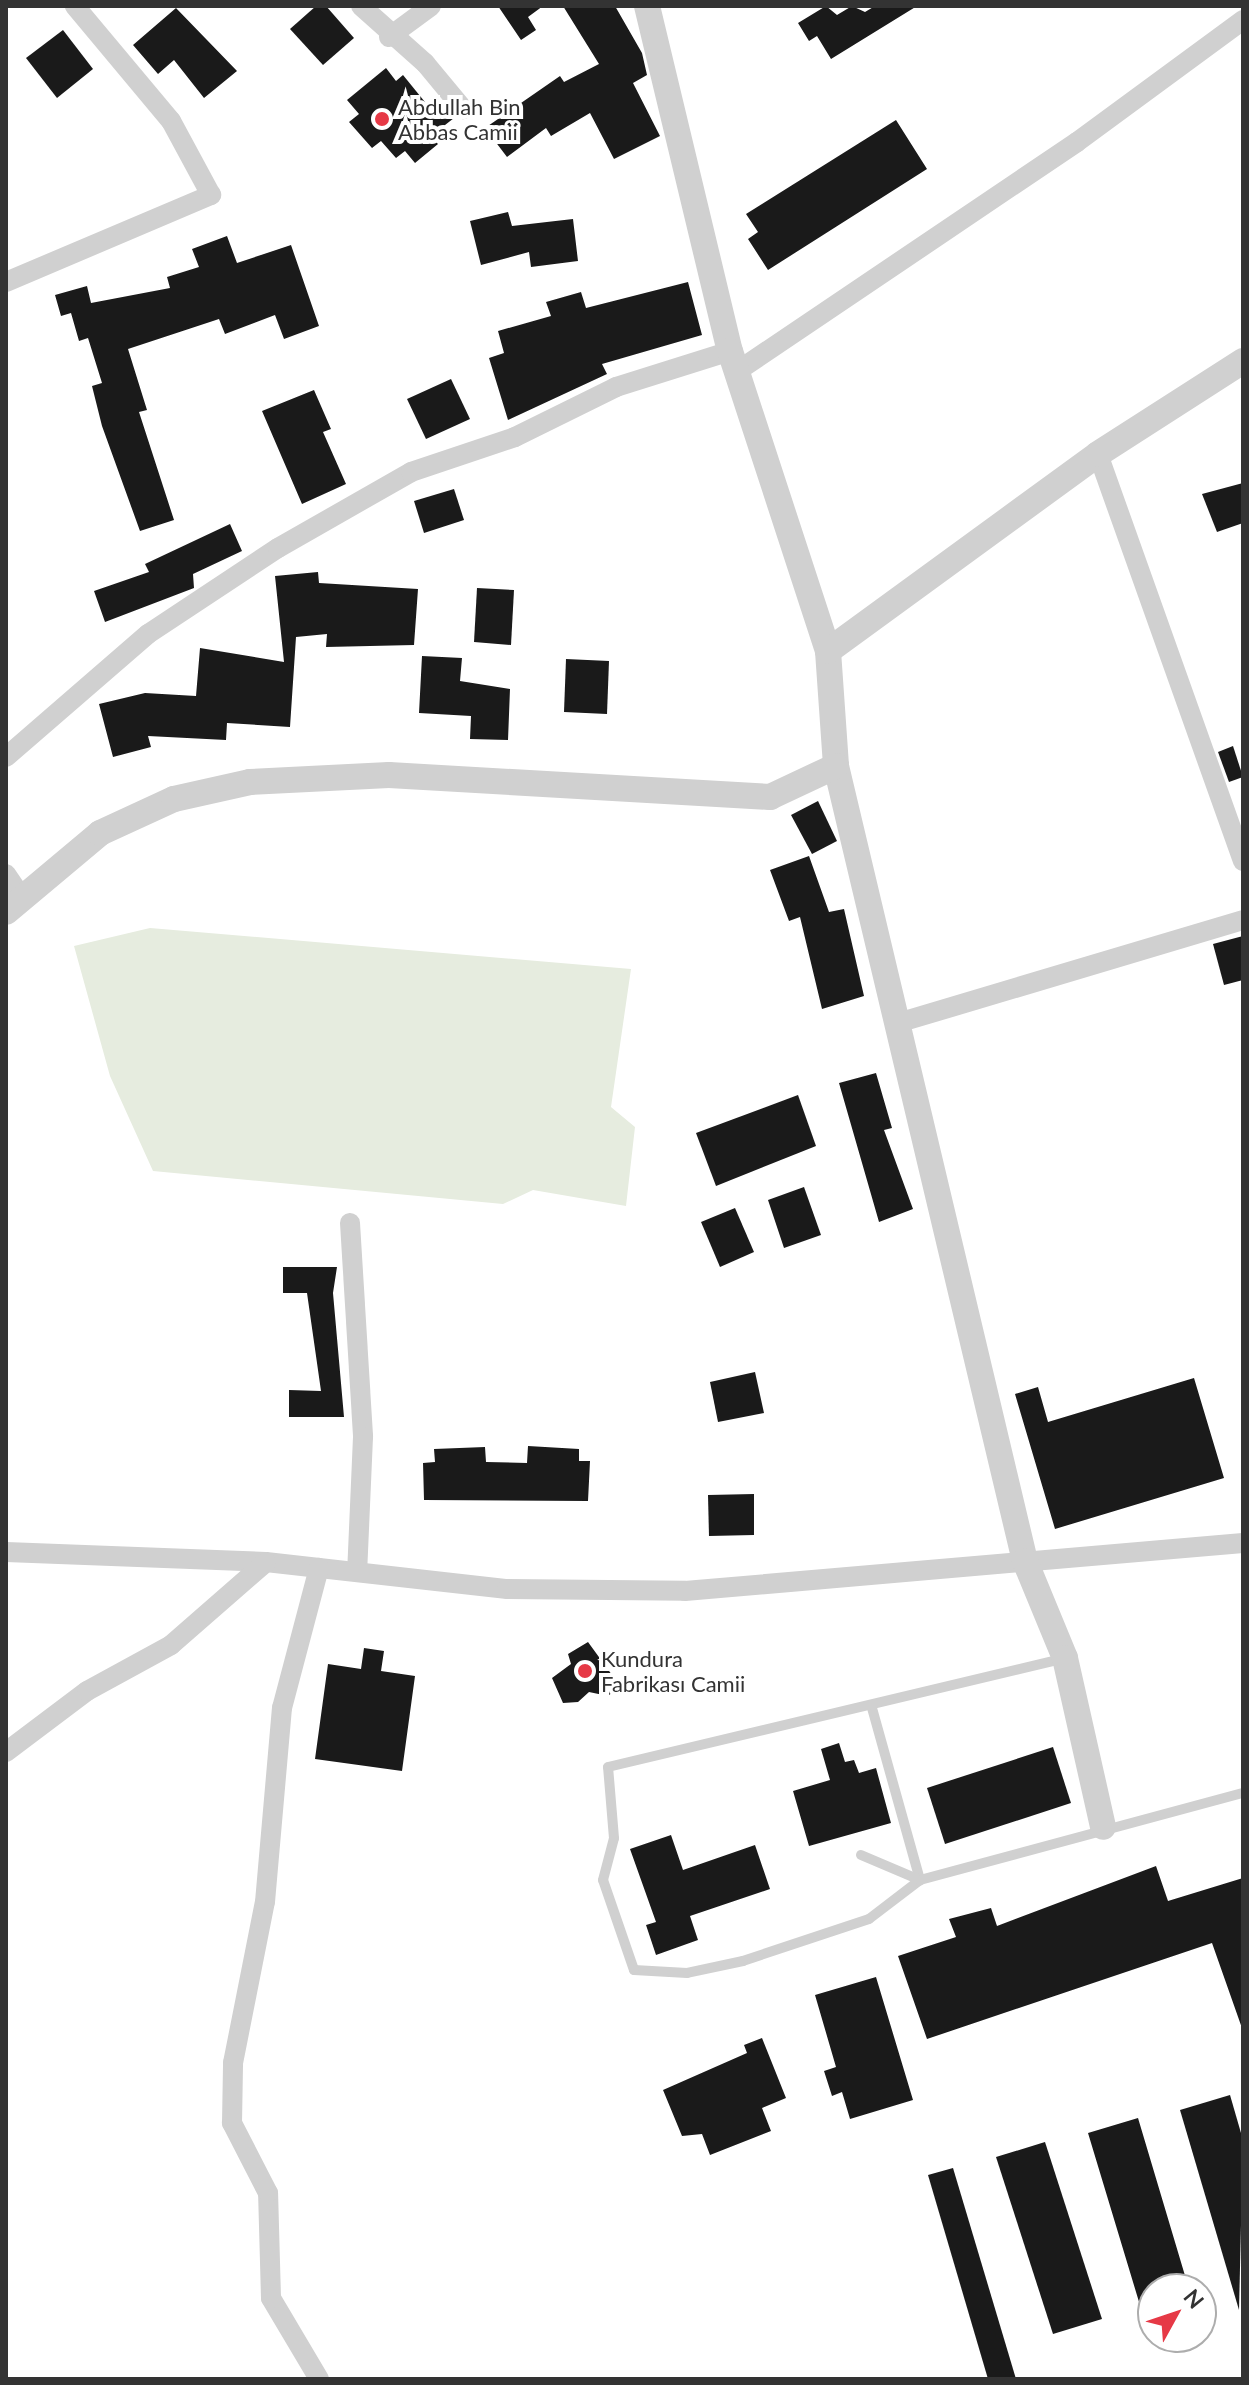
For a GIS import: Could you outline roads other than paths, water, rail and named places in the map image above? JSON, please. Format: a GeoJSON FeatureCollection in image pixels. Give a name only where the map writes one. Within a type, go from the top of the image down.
{"type":"FeatureCollection","features":[{"type":"Feature","properties":{"kind":"street"},"geometry":{"type":"LineString","coordinates":[[6,282],[211,195],[171,121],[75,6]]}},
{"type":"Feature","properties":{"kind":"street"},"geometry":{"type":"LineString","coordinates":[[361,6],[389,37],[425,63],[463,109]]}},
{"type":"Feature","properties":{"kind":"street"},"geometry":{"type":"LineString","coordinates":[[389,37],[431,6]]}},
{"type":"Feature","properties":{"kind":"street"},"geometry":{"type":"LineString","coordinates":[[647,6],[735,360],[828,651],[836,766],[901,1022],[1025,1561],[1065,1658],[1103,1827]]}},
{"type":"Feature","properties":{"kind":"street"},"geometry":{"type":"LineString","coordinates":[[6,757],[148,634],[278,548],[411,472],[515,437],[616,387],[735,360],[1077,142],[1243,20]]}},
{"type":"Feature","properties":{"kind":"street"},"geometry":{"type":"LineString","coordinates":[[828,651],[1098,454],[1243,361]]}},
{"type":"Feature","properties":{"kind":"street"},"geometry":{"type":"LineString","coordinates":[[1098,454],[1243,861]]}},
{"type":"Feature","properties":{"kind":"street"},"geometry":{"type":"LineString","coordinates":[[6,874],[14,904],[100,833],[174,799],[250,782],[389,775],[770,797],[836,766]]}},
{"type":"Feature","properties":{"kind":"street"},"geometry":{"type":"LineString","coordinates":[[901,1022],[1243,920]]}},
{"type":"Feature","properties":{"kind":"street"},"geometry":{"type":"LineString","coordinates":[[350,1223],[363,1437],[357,1572]]}},
{"type":"Feature","properties":{"kind":"street"},"geometry":{"type":"LineString","coordinates":[[6,1552],[266,1562],[507,1589],[685,1591],[1243,1543]]}},
{"type":"Feature","properties":{"kind":"street"},"geometry":{"type":"LineString","coordinates":[[6,1752],[87,1691],[171,1645],[266,1562]]}},
{"type":"Feature","properties":{"kind":"street"},"geometry":{"type":"LineString","coordinates":[[319,1568],[282,1708],[265,1902],[233,2063],[232,2123],[268,2193],[271,2298],[319,2379]]}},
{"type":"Feature","properties":{"kind":"lane"},"geometry":{"type":"LineString","coordinates":[[1065,1658],[872,1708],[608,1767],[614,1838],[603,1880],[634,1970],[687,1973],[869,1919],[920,1880],[1103,1827],[1243,1793]]}},
{"type":"Feature","properties":{"kind":"lane"},"geometry":{"type":"LineString","coordinates":[[872,1708],[920,1880]]}},
{"type":"Feature","properties":{"kind":"lane"},"geometry":{"type":"LineString","coordinates":[[861,1855],[920,1880]]}},
{"type":"Feature","properties":{"kind":"place","name":"Abdullah Bin Abbas Camii"},"geometry":{"type":"Point","coordinates":[382,119]}},
{"type":"Feature","properties":{"kind":"place","name":"Kundura Fabrikası Camii"},"geometry":{"type":"Point","coordinates":[585,1671]}}]}
